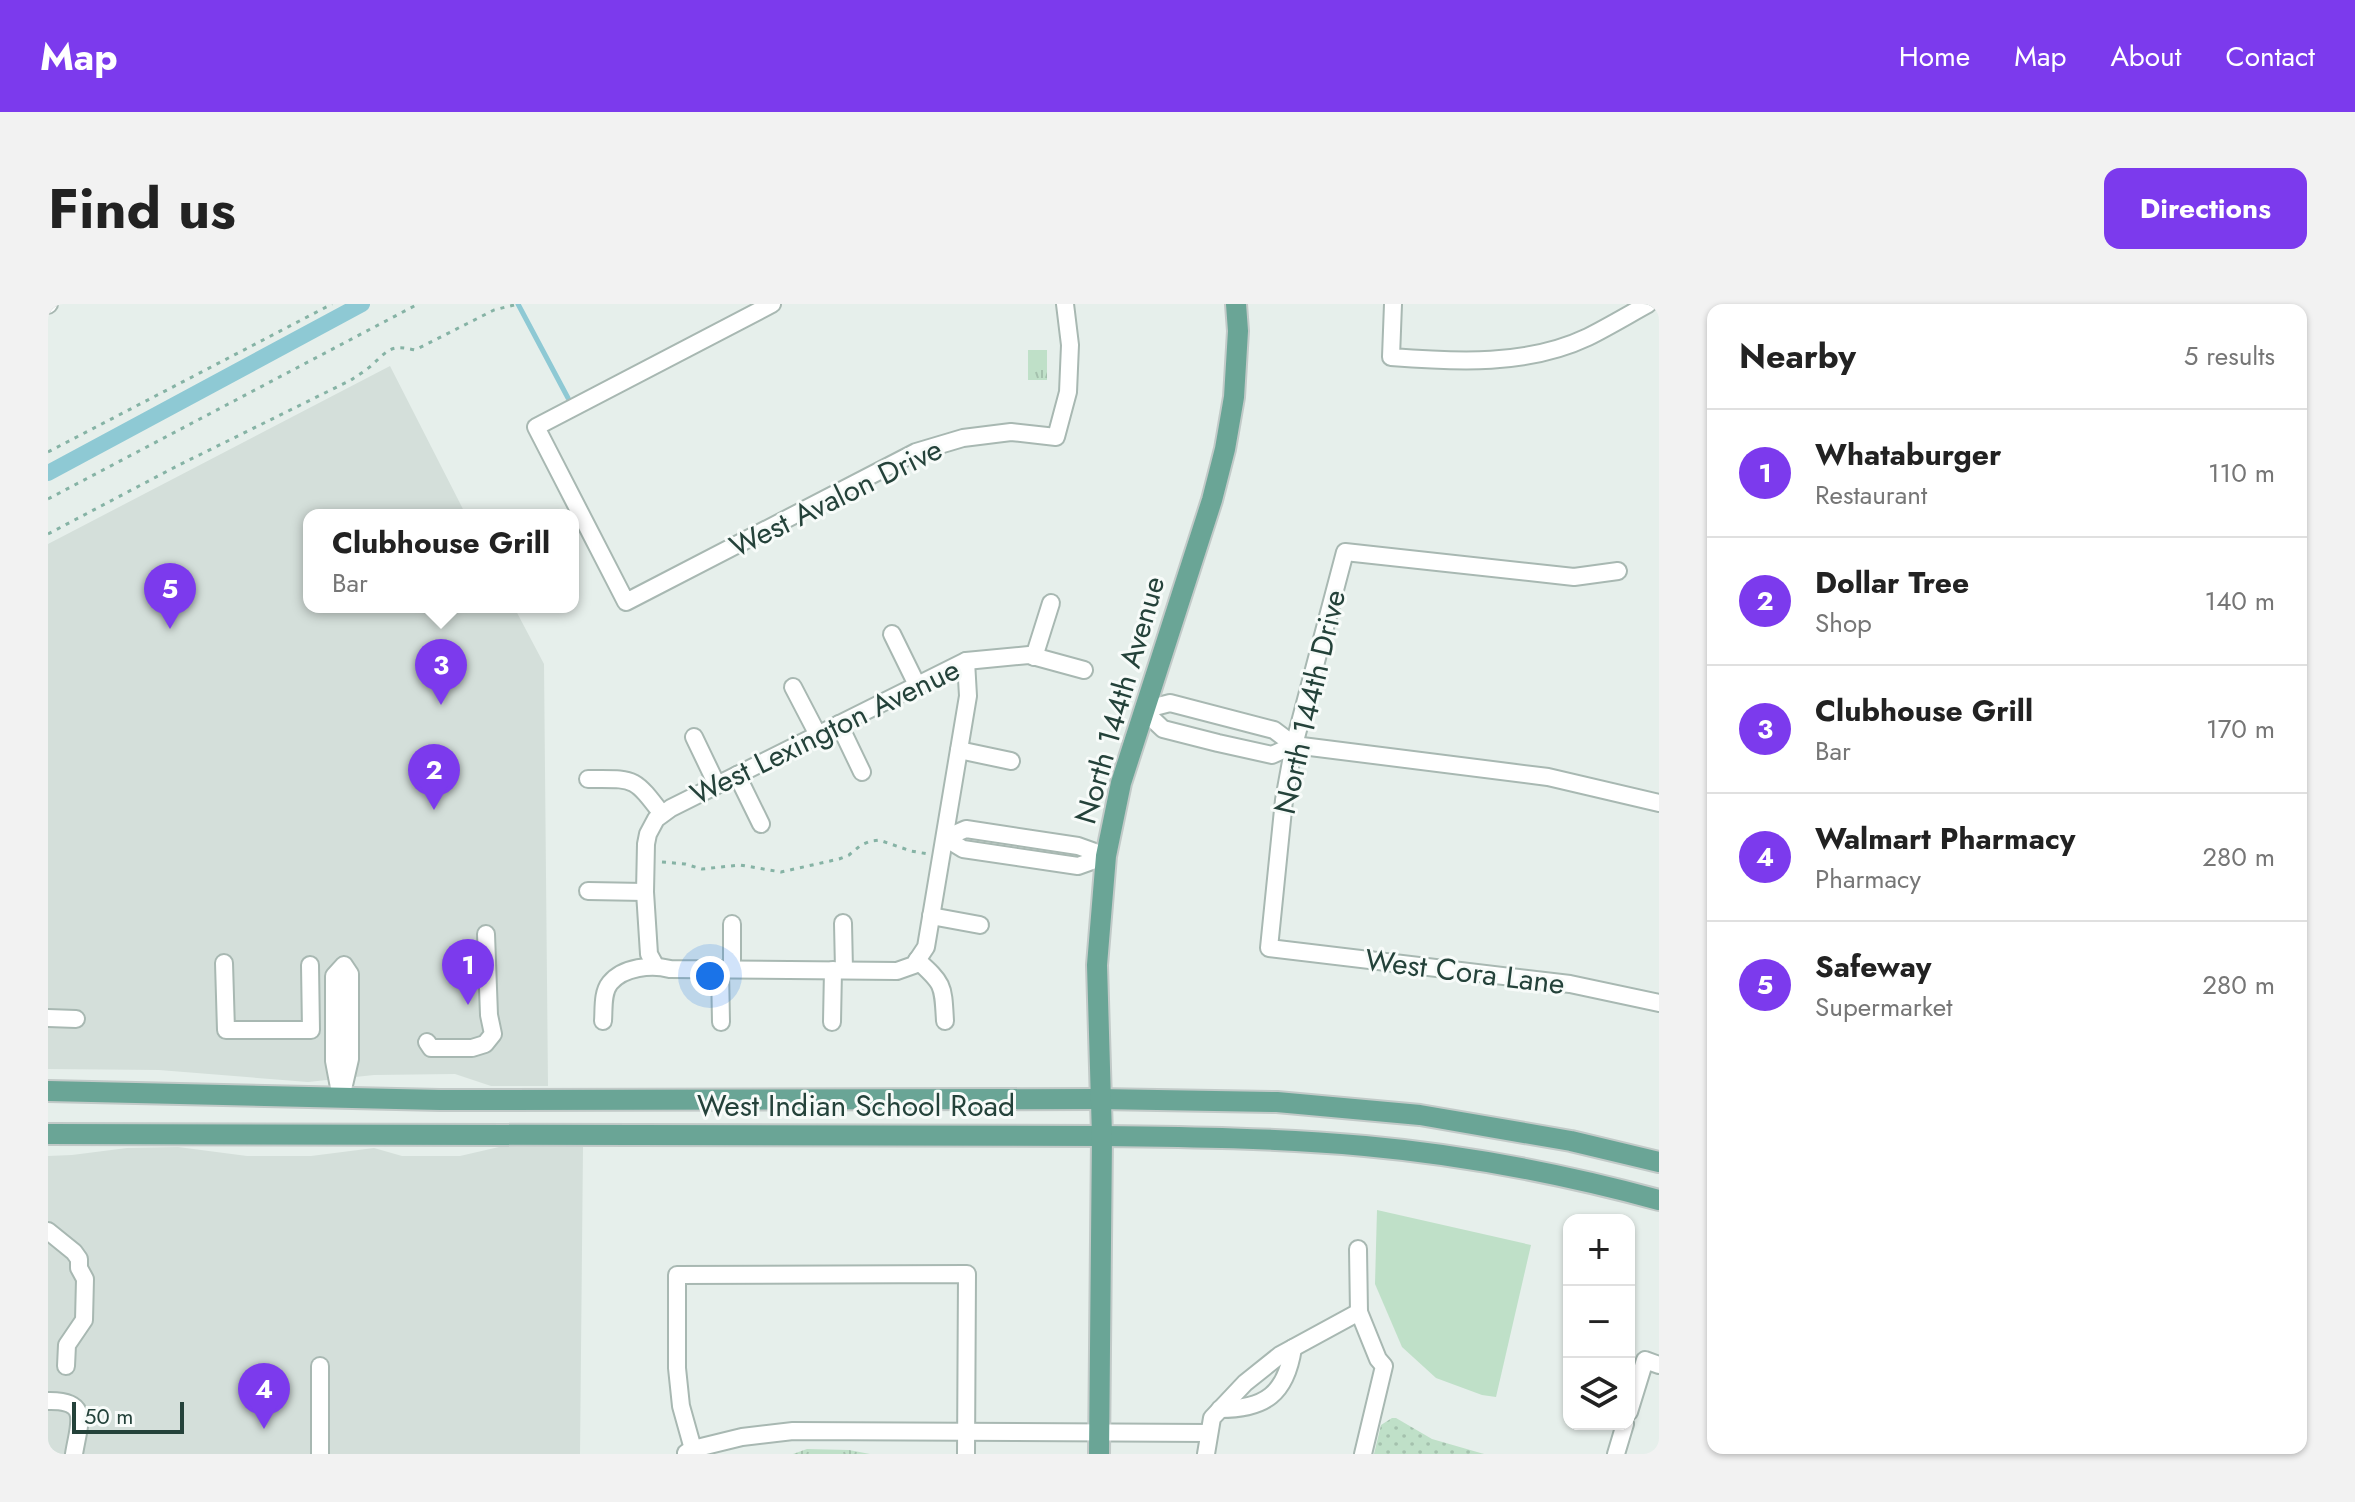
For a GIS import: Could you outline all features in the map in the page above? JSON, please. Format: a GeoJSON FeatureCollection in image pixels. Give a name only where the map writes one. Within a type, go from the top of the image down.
{"type":"FeatureCollection","features":[{"type":"Feature","properties":{"kind":"main road","name":"North 144th Avenue"},"geometry":{"type":"LineString","coordinates":[[1099,1454],[1102,1136],[1097,965],[1106,856],[1121,783],[1212,500],[1225,449],[1234,397],[1238,331],[1236,304]]}},
{"type":"Feature","properties":{"kind":"main road","name":"West Indian School Road"},"geometry":{"type":"LineString","coordinates":[[48,1091],[440,1100],[1100,1099],[1277,1102],[1385,1111],[1531,1134],[1659,1162]]}},
{"type":"Feature","properties":{"kind":"main road"},"geometry":{"type":"LineString","coordinates":[[341,1098],[342,1135]]}},
{"type":"Feature","properties":{"kind":"main road","name":"West Indian School Road"},"geometry":{"type":"LineString","coordinates":[[48,1134],[1234,1138],[1367,1146],[1516,1167],[1584,1180],[1659,1200]]}},
{"type":"Feature","properties":{"kind":"street","name":"West Avalon Drive"},"geometry":{"type":"LineString","coordinates":[[578,509],[536,427],[772,304]]}},
{"type":"Feature","properties":{"kind":"street","name":"West Avalon Drive"},"geometry":{"type":"LineString","coordinates":[[579,511],[626,602],[916,452],[963,438],[1011,432],[1056,437],[1068,392],[1070,345],[1065,304]]}},
{"type":"Feature","properties":{"kind":"street"},"geometry":{"type":"LineString","coordinates":[[1393,304],[1391,357],[1437,360],[1500,360],[1542,352],[1585,338],[1648,304]]}},
{"type":"Feature","properties":{"kind":"street","name":"North 144th Drive"},"geometry":{"type":"LineString","coordinates":[[1269,948],[1284,800],[1294,745],[1345,552],[1574,577],[1618,571]]}},
{"type":"Feature","properties":{"kind":"street"},"geometry":{"type":"LineString","coordinates":[[1034,657],[1051,603]]}},
{"type":"Feature","properties":{"kind":"street"},"geometry":{"type":"LineString","coordinates":[[892,634],[917,685]]}},
{"type":"Feature","properties":{"kind":"street","name":"West Lexington Avenue"},"geometry":{"type":"LineString","coordinates":[[646,861],[648,834],[662,814],[966,661],[1029,655],[1084,670]]}},
{"type":"Feature","properties":{"kind":"street"},"geometry":{"type":"LineString","coordinates":[[603,1021],[605,996],[611,982],[628,971],[655,965],[670,969],[897,971],[916,963],[926,947],[945,838],[968,696],[966,661]]}},
{"type":"Feature","properties":{"kind":"street"},"geometry":{"type":"LineString","coordinates":[[793,687],[818,735]]}},
{"type":"Feature","properties":{"kind":"street"},"geometry":{"type":"LineString","coordinates":[[1143,710],[1170,703],[1274,730],[1294,745],[1548,777],[1659,803]]}},
{"type":"Feature","properties":{"kind":"street"},"geometry":{"type":"LineString","coordinates":[[1143,710],[1163,729],[1218,743],[1272,755],[1294,745]]}},
{"type":"Feature","properties":{"kind":"street"},"geometry":{"type":"LineString","coordinates":[[839,724],[862,772]]}},
{"type":"Feature","properties":{"kind":"street"},"geometry":{"type":"LineString","coordinates":[[694,737],[717,785]]}},
{"type":"Feature","properties":{"kind":"street"},"geometry":{"type":"LineString","coordinates":[[959,750],[1011,761]]}},
{"type":"Feature","properties":{"kind":"street"},"geometry":{"type":"LineString","coordinates":[[737,775],[761,824]]}},
{"type":"Feature","properties":{"kind":"street","name":"West Lexington Avenue"},"geometry":{"type":"LineString","coordinates":[[588,779],[632,781],[641,786],[662,814]]}},
{"type":"Feature","properties":{"kind":"street"},"geometry":{"type":"LineString","coordinates":[[945,838],[966,829],[1078,846],[1106,856]]}},
{"type":"Feature","properties":{"kind":"street"},"geometry":{"type":"LineString","coordinates":[[945,838],[963,849],[1078,866],[1106,856]]}},
{"type":"Feature","properties":{"kind":"street"},"geometry":{"type":"LineString","coordinates":[[1026,858],[1029,839]]}},
{"type":"Feature","properties":{"kind":"street"},"geometry":{"type":"LineString","coordinates":[[646,861],[649,954],[655,965]]}},
{"type":"Feature","properties":{"kind":"street"},"geometry":{"type":"LineString","coordinates":[[588,891],[645,892]]}},
{"type":"Feature","properties":{"kind":"street"},"geometry":{"type":"LineString","coordinates":[[931,916],[980,925]]}},
{"type":"Feature","properties":{"kind":"street"},"geometry":{"type":"LineString","coordinates":[[832,1022],[843,923]]}},
{"type":"Feature","properties":{"kind":"street"},"geometry":{"type":"LineString","coordinates":[[721,1022],[732,924]]}},
{"type":"Feature","properties":{"kind":"street"},"geometry":{"type":"LineString","coordinates":[[427,1042],[431,1048],[472,1048],[485,1044],[493,1034],[489,1015],[486,934]]}},
{"type":"Feature","properties":{"kind":"street","name":"West Cora Lane"},"geometry":{"type":"LineString","coordinates":[[1269,948],[1570,984],[1659,1003]]}},
{"type":"Feature","properties":{"kind":"street"},"geometry":{"type":"LineString","coordinates":[[224,963],[226,1030],[311,1030],[310,965]]}},
{"type":"Feature","properties":{"kind":"street"},"geometry":{"type":"LineString","coordinates":[[916,963],[940,981],[944,993],[945,1021]]}},
{"type":"Feature","properties":{"kind":"street"},"geometry":{"type":"LineString","coordinates":[[344,965],[350,974],[350,1059],[341,1098],[334,1061],[334,976],[344,965]]}},
{"type":"Feature","properties":{"kind":"street"},"geometry":{"type":"LineString","coordinates":[[48,1018],[76,1019]]}},
{"type":"Feature","properties":{"kind":"street"},"geometry":{"type":"LineString","coordinates":[[48,1231],[79,1259],[75,1278],[75,1320],[80,1327],[67,1345],[66,1366]]}},
{"type":"Feature","properties":{"kind":"street"},"geometry":{"type":"LineString","coordinates":[[1358,1249],[1359,1312],[1378,1359],[1384,1366],[1363,1454]]}},
{"type":"Feature","properties":{"kind":"street"},"geometry":{"type":"LineString","coordinates":[[966,1454],[966,1432],[967,1274],[677,1275],[677,1368],[689,1452],[742,1437],[793,1431],[966,1432],[1099,1431],[1209,1433]]}},
{"type":"Feature","properties":{"kind":"street"},"geometry":{"type":"LineString","coordinates":[[1206,1454],[1212,1418],[1245,1383],[1280,1355],[1359,1312]]}},
{"type":"Feature","properties":{"kind":"street"},"geometry":{"type":"LineString","coordinates":[[1220,1409],[1253,1406],[1267,1399],[1286,1376],[1293,1348]]}},
{"type":"Feature","properties":{"kind":"street"},"geometry":{"type":"LineString","coordinates":[[1635,1399],[1652,1362]]}},
{"type":"Feature","properties":{"kind":"street"},"geometry":{"type":"LineString","coordinates":[[320,1366],[320,1454]]}},
{"type":"Feature","properties":{"kind":"street"},"geometry":{"type":"LineString","coordinates":[[48,1401],[69,1403],[79,1412],[74,1454]]}},
{"type":"Feature","properties":{"kind":"street"},"geometry":{"type":"LineString","coordinates":[[1616,1454],[1623,1430]]}},
{"type":"Feature","properties":{"kind":"path"},"geometry":{"type":"LineString","coordinates":[[48,452],[332,304]]}},
{"type":"Feature","properties":{"kind":"path"},"geometry":{"type":"LineString","coordinates":[[48,499],[418,304]]}},
{"type":"Feature","properties":{"kind":"path"},"geometry":{"type":"LineString","coordinates":[[48,534],[351,380],[372,366],[387,349],[402,347],[415,350],[494,310],[518,304]]}},
{"type":"Feature","properties":{"kind":"path"},"geometry":{"type":"LineString","coordinates":[[646,861],[685,864],[702,869],[740,865],[781,872],[839,859],[861,845],[879,840],[911,851],[942,856]]}},
{"type":"Feature","properties":{"kind":"shaded area"},"geometry":{"type":"Polygon","coordinates":[[[390,366],[463,509],[303,509],[303,613],[517,613],[544,664],[548,1086],[491,1086],[455,1074],[374,1075],[308,1082],[159,1070],[48,1069],[48,544],[390,366]]]}},
{"type":"Feature","properties":{"kind":"shaded area"},"geometry":{"type":"Polygon","coordinates":[[[178,1147],[247,1156],[311,1156],[374,1148],[402,1156],[460,1156],[499,1147],[583,1147],[580,1454],[48,1454],[48,1156],[127,1148],[178,1147]]]}},
{"type":"Feature","properties":{"kind":"green space"},"geometry":{"type":"Polygon","coordinates":[[[1028,350],[1047,350],[1047,380],[1028,380],[1028,350]]]}},
{"type":"Feature","properties":{"kind":"green space"},"geometry":{"type":"Polygon","coordinates":[[[1377,1210],[1531,1245],[1496,1397],[1436,1378],[1402,1347],[1375,1284],[1377,1210]]]}},
{"type":"Feature","properties":{"kind":"green space"},"geometry":{"type":"Polygon","coordinates":[[[1392,1418],[1432,1439],[1484,1454],[1374,1454],[1381,1425],[1392,1418]]]}},
{"type":"Feature","properties":{"kind":"green space"},"geometry":{"type":"Polygon","coordinates":[[[807,1449],[849,1450],[870,1454],[793,1454],[807,1449]]]}},
{"type":"Feature","properties":{"kind":"waterway"},"geometry":{"type":"LineString","coordinates":[[48,473],[362,304]]}},
{"type":"Feature","properties":{"kind":"waterway"},"geometry":{"type":"LineString","coordinates":[[518,304],[568,398]]}},
{"type":"Feature","properties":{"kind":"place","name":"Safeway"},"geometry":{"type":"Point","coordinates":[170,629]}},
{"type":"Feature","properties":{"kind":"place","name":"Clubhouse Grill"},"geometry":{"type":"Point","coordinates":[441,705]}},
{"type":"Feature","properties":{"kind":"place","name":"Dollar Tree"},"geometry":{"type":"Point","coordinates":[434,810]}},
{"type":"Feature","properties":{"kind":"place","name":"Whataburger"},"geometry":{"type":"Point","coordinates":[468,1005]}},
{"type":"Feature","properties":{"kind":"place","name":"Walmart Pharmacy"},"geometry":{"type":"Point","coordinates":[264,1429]}}]}
